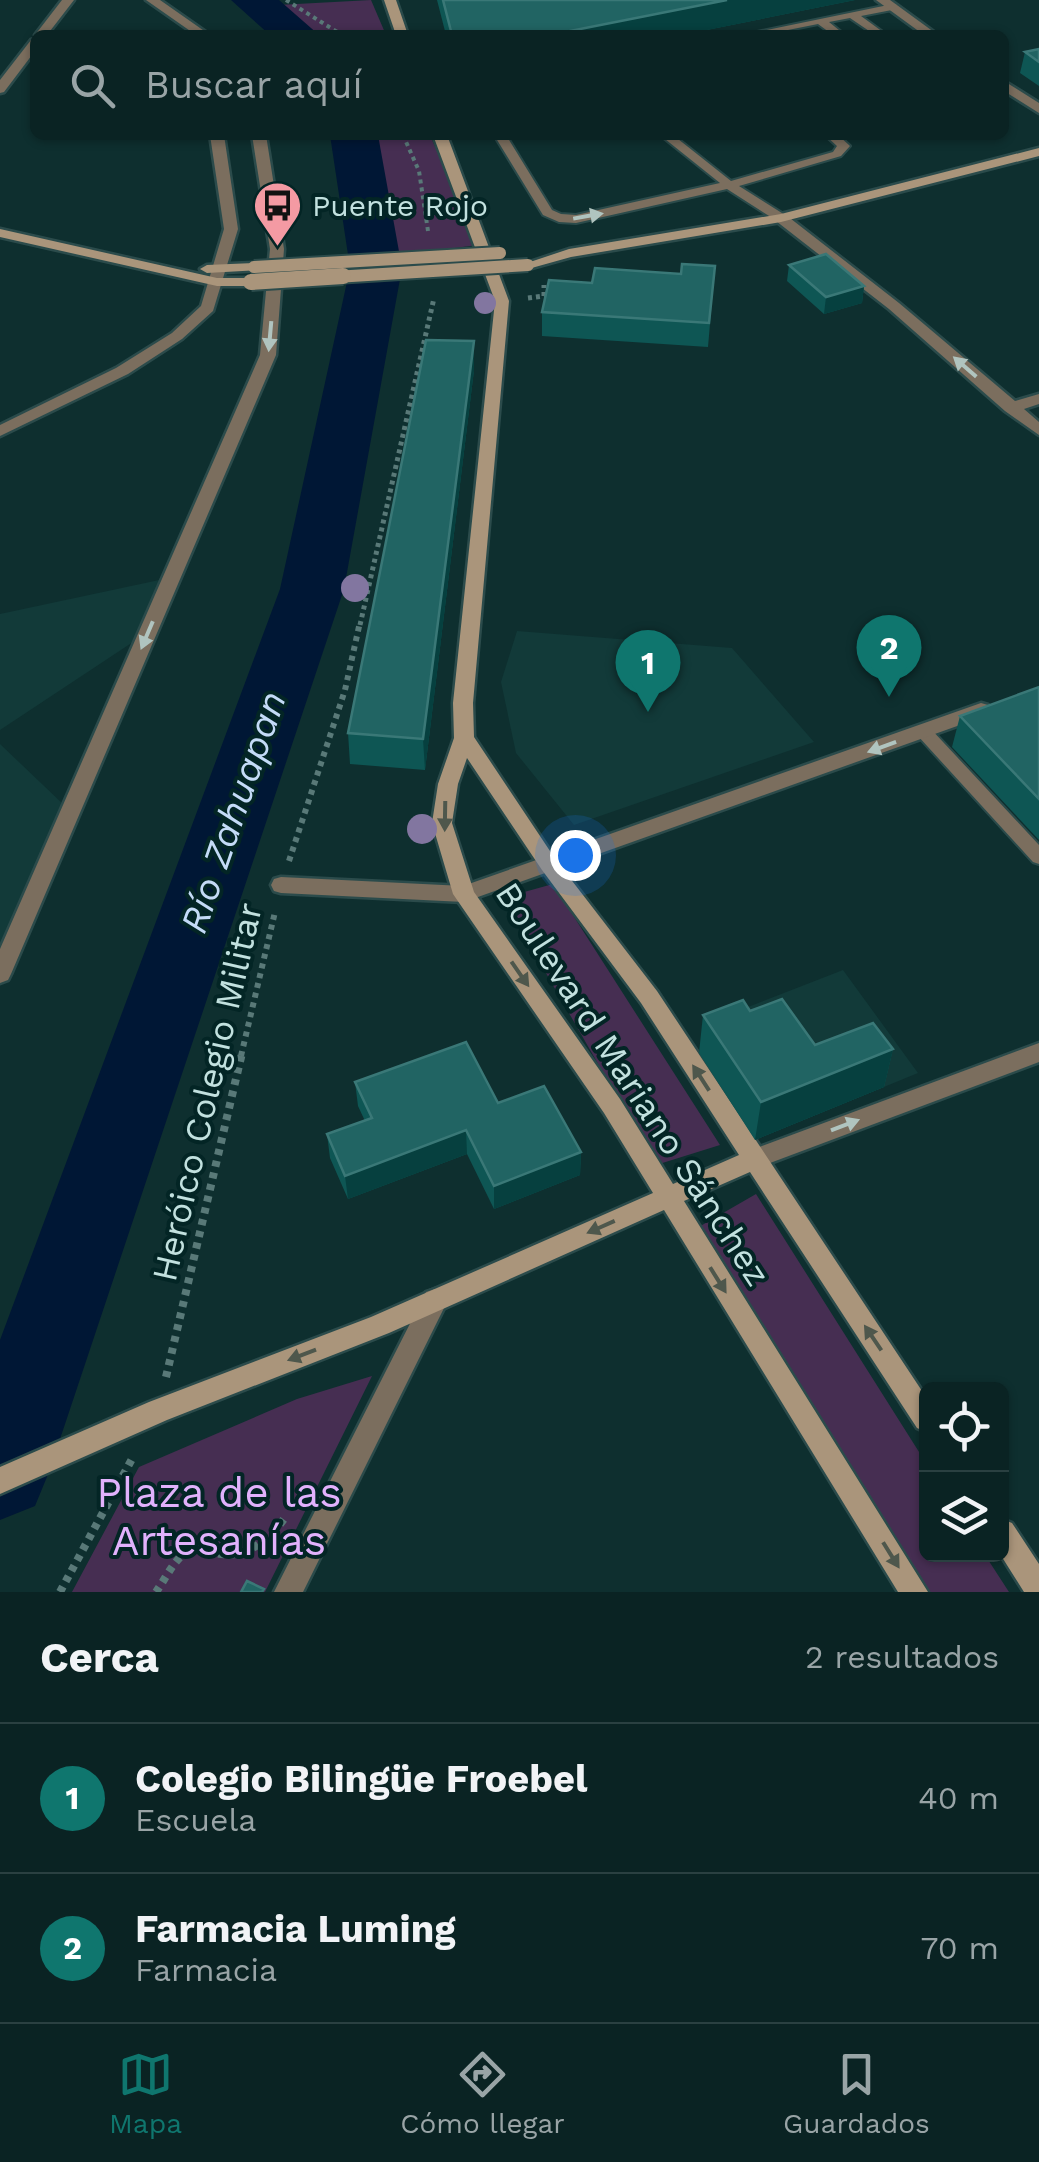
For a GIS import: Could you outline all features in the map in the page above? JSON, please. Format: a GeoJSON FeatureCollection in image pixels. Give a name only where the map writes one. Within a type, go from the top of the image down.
{"type":"FeatureCollection","features":[{"type":"Feature","properties":{"kind":"street"},"geometry":{"type":"LineString","coordinates":[[45,30],[68,0]]}},
{"type":"Feature","properties":{"kind":"street"},"geometry":{"type":"LineString","coordinates":[[152,0],[197,30]]}},
{"type":"Feature","properties":{"kind":"street"},"geometry":{"type":"LineString","coordinates":[[390,0],[400,30]]}},
{"type":"Feature","properties":{"kind":"street"},"geometry":{"type":"LineString","coordinates":[[888,4],[925,30]]}},
{"type":"Feature","properties":{"kind":"street"},"geometry":{"type":"LineString","coordinates":[[0,89],[30,50]]}},
{"type":"Feature","properties":{"kind":"street"},"geometry":{"type":"LineString","coordinates":[[1009,88],[1039,109]]}},
{"type":"Feature","properties":{"kind":"street"},"geometry":{"type":"LineString","coordinates":[[0,431],[122,371],[177,336],[208,308],[231,229],[218,140]]}},
{"type":"Feature","properties":{"kind":"street"},"geometry":{"type":"LineString","coordinates":[[0,974],[268,355],[276,250],[260,140]]}},
{"type":"Feature","properties":{"kind":"street"},"geometry":{"type":"LineString","coordinates":[[442,140],[502,301],[462,702],[464,738]]}},
{"type":"Feature","properties":{"kind":"street"},"geometry":{"type":"LineString","coordinates":[[0,233],[167,270],[219,275],[525,258],[781,218],[1039,152]]}},
{"type":"Feature","properties":{"kind":"street"},"geometry":{"type":"LineString","coordinates":[[781,218],[894,306],[1039,430]]}},
{"type":"Feature","properties":{"kind":"street"},"geometry":{"type":"LineString","coordinates":[[1011,408],[1039,398]]}},
{"type":"Feature","properties":{"kind":"street"},"geometry":{"type":"LineString","coordinates":[[281,885],[464,894],[1006,701]]}},
{"type":"Feature","properties":{"kind":"street","name":"Boulevard Mariano Sánchez"},"geometry":{"type":"LineString","coordinates":[[464,738],[549,865],[648,997],[919,1408]]}},
{"type":"Feature","properties":{"kind":"street","name":"Boulevard Mariano Sánchez"},"geometry":{"type":"LineString","coordinates":[[464,738],[448,784],[442,823],[464,894],[612,1106],[914,1592]]}},
{"type":"Feature","properties":{"kind":"street"},"geometry":{"type":"LineString","coordinates":[[0,1481],[158,1411],[435,1300],[754,1159],[1039,1052]]}},
{"type":"Feature","properties":{"kind":"street"},"geometry":{"type":"LineString","coordinates":[[288,1592],[435,1300]]}},
{"type":"Feature","properties":{"kind":"street"},"geometry":{"type":"LineString","coordinates":[[1009,1543],[1039,1589]]}},
{"type":"Feature","properties":{"kind":"lane"},"geometry":{"type":"LineString","coordinates":[[772,30],[888,4]]}},
{"type":"Feature","properties":{"kind":"lane"},"geometry":{"type":"LineString","coordinates":[[852,14],[875,30]]}},
{"type":"Feature","properties":{"kind":"lane"},"geometry":{"type":"LineString","coordinates":[[820,20],[833,30]]}},
{"type":"Feature","properties":{"kind":"lane"},"geometry":{"type":"LineString","coordinates":[[503,140],[547,212],[559,218],[576,219],[729,185],[844,150],[837,140]]}},
{"type":"Feature","properties":{"kind":"lane"},"geometry":{"type":"LineString","coordinates":[[672,140],[729,185],[781,218]]}},
{"type":"Feature","properties":{"kind":"lane"},"geometry":{"type":"LineString","coordinates":[[924,732],[1039,857]]}},
{"type":"Feature","properties":{"kind":"path"},"geometry":{"type":"LineString","coordinates":[[286,0],[334,30]]}},
{"type":"Feature","properties":{"kind":"path"},"geometry":{"type":"LineString","coordinates":[[405,140],[419,171],[429,236]]}},
{"type":"Feature","properties":{"kind":"path","name":"Heróico Colegio Militar"},"geometry":{"type":"LineString","coordinates":[[60,1592],[158,1411],[281,885],[345,690],[436,288]]}},
{"type":"Feature","properties":{"kind":"path"},"geometry":{"type":"LineString","coordinates":[[156,1592],[187,1551],[198,1546],[224,1554],[249,1550],[272,1538],[292,1508]]}},
{"type":"Feature","properties":{"kind":"shaded area"},"geometry":{"type":"Polygon","coordinates":[[[164,579],[139,638],[0,730],[0,614],[164,579]]]}},
{"type":"Feature","properties":{"kind":"shaded area"},"geometry":{"type":"Polygon","coordinates":[[[517,631],[732,648],[814,742],[574,825],[516,753],[501,682],[517,631]]]}},
{"type":"Feature","properties":{"kind":"shaded area"},"geometry":{"type":"Polygon","coordinates":[[[0,744],[64,805],[0,945],[0,744]]]}},
{"type":"Feature","properties":{"kind":"shaded area"},"geometry":{"type":"Polygon","coordinates":[[[843,970],[918,1073],[755,1140],[699,1053],[738,1039],[743,1009],[843,970]]]}},
{"type":"Feature","properties":{"kind":"green space"},"geometry":{"type":"Polygon","coordinates":[[[371,0],[384,30],[306,30],[278,5],[371,0]]]}},
{"type":"Feature","properties":{"kind":"green space"},"geometry":{"type":"Polygon","coordinates":[[[375,140],[432,140],[478,245],[393,256],[375,140]]]}},
{"type":"Feature","properties":{"kind":"green space"},"geometry":{"type":"Polygon","coordinates":[[[553,884],[720,1145],[656,1165],[503,898],[553,884]]]}},
{"type":"Feature","properties":{"kind":"green space"},"geometry":{"type":"Polygon","coordinates":[[[756,1194],[919,1452],[919,1562],[990,1562],[1009,1592],[928,1592],[697,1228],[756,1194]]]}},
{"type":"Feature","properties":{"kind":"green space","name":"Plaza de las Artesanías"},"geometry":{"type":"Polygon","coordinates":[[[372,1376],[265,1592],[72,1592],[139,1467],[297,1399],[372,1376]]]}},
{"type":"Feature","properties":{"kind":"building"},"geometry":{"type":"Polygon","coordinates":[[[443,0],[727,0],[575,30],[451,30],[443,0]]]}},
{"type":"Feature","properties":{"kind":"building"},"geometry":{"type":"Polygon","coordinates":[[[1039,49],[1039,62],[1025,52],[1039,49]]]}},
{"type":"Feature","properties":{"kind":"building"},"geometry":{"type":"Polygon","coordinates":[[[826,254],[864,286],[826,297],[789,265],[826,254]]]}},
{"type":"Feature","properties":{"kind":"building"},"geometry":{"type":"Polygon","coordinates":[[[682,264],[715,266],[709,323],[542,312],[549,280],[592,283],[595,268],[681,274],[682,264]]]}},
{"type":"Feature","properties":{"kind":"building"},"geometry":{"type":"Polygon","coordinates":[[[426,340],[474,341],[423,739],[348,733],[426,340]]]}},
{"type":"Feature","properties":{"kind":"building"},"geometry":{"type":"Polygon","coordinates":[[[1039,687],[1039,799],[960,716],[1039,687]]]}},
{"type":"Feature","properties":{"kind":"building"},"geometry":{"type":"Polygon","coordinates":[[[782,999],[815,1045],[873,1023],[893,1049],[761,1102],[703,1015],[743,1000],[750,1011],[782,999]]]}},
{"type":"Feature","properties":{"kind":"building"},"geometry":{"type":"Polygon","coordinates":[[[466,1042],[498,1103],[544,1086],[581,1152],[494,1186],[466,1130],[345,1176],[327,1134],[372,1118],[355,1082],[466,1042]]]}},
{"type":"Feature","properties":{"kind":"building"},"geometry":{"type":"Polygon","coordinates":[[[247,1581],[264,1589],[241,1592],[247,1581]]]}},
{"type":"Feature","properties":{"kind":"waterway","name":"Río Zahuapan"},"geometry":{"type":"LineString","coordinates":[[252,0],[291,30]]}},
{"type":"Feature","properties":{"kind":"waterway","name":"Río Zahuapan"},"geometry":{"type":"LineString","coordinates":[[0,1472],[312,589],[376,268],[355,140]]}},
{"type":"Feature","properties":{"kind":"place","name":"Puente Rojo"},"geometry":{"type":"Point","coordinates":[277,248]}},
{"type":"Feature","properties":{"kind":"place","name":"Farmacia Luming"},"geometry":{"type":"Point","coordinates":[889,697]}},
{"type":"Feature","properties":{"kind":"place","name":"Colegio Bilingüe Froebel"},"geometry":{"type":"Point","coordinates":[648,712]}}]}
